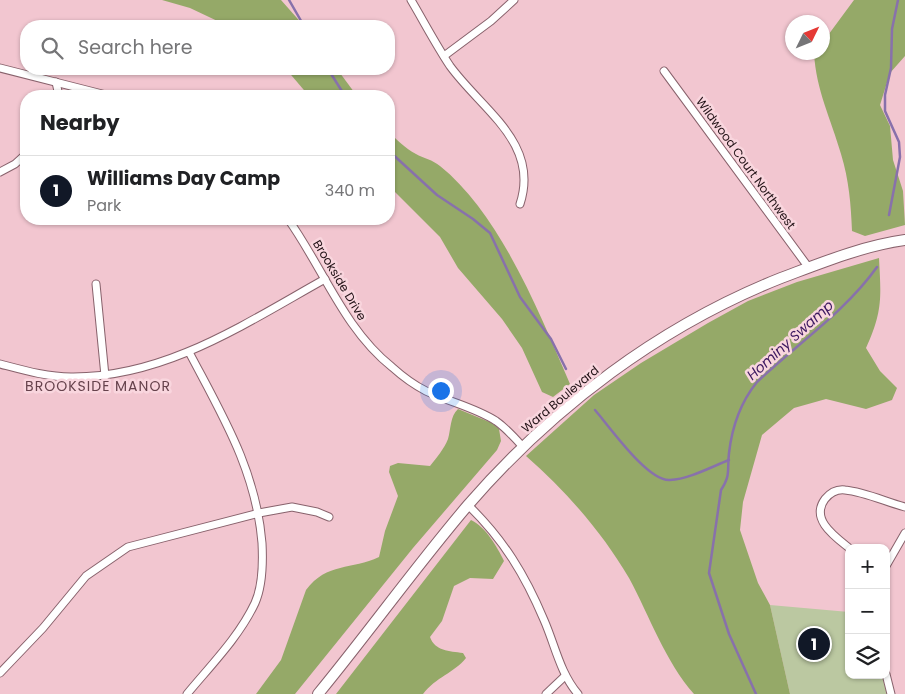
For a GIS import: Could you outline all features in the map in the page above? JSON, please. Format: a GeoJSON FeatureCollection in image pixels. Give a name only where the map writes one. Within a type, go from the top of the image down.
{"type":"FeatureCollection","features":[{"type":"Feature","properties":{"kind":"main road","name":"Ward Boulevard"},"geometry":{"type":"LineString","coordinates":[[318,694],[468,505],[523,447],[602,380],[650,346],[717,308],[762,286],[855,251],[905,240]]}},
{"type":"Feature","properties":{"kind":"street"},"geometry":{"type":"LineString","coordinates":[[411,0],[444,56],[469,90],[516,144],[522,156],[525,175],[520,204]]}},
{"type":"Feature","properties":{"kind":"street"},"geometry":{"type":"LineString","coordinates":[[444,56],[491,21],[514,0]]}},
{"type":"Feature","properties":{"kind":"street"},"geometry":{"type":"LineString","coordinates":[[0,68],[20,73]]}},
{"type":"Feature","properties":{"kind":"street","name":"Wildwood Court Northwest"},"geometry":{"type":"LineString","coordinates":[[664,71],[809,268]]}},
{"type":"Feature","properties":{"kind":"street"},"geometry":{"type":"LineString","coordinates":[[28,75],[87,90]]}},
{"type":"Feature","properties":{"kind":"street"},"geometry":{"type":"LineString","coordinates":[[56,82],[58,90]]}},
{"type":"Feature","properties":{"kind":"street"},"geometry":{"type":"LineString","coordinates":[[0,172],[20,159]]}},
{"type":"Feature","properties":{"kind":"street","name":"Brookside Drive"},"geometry":{"type":"LineString","coordinates":[[292,225],[306,243],[354,327],[390,366],[427,392],[461,404],[496,421],[523,447]]}},
{"type":"Feature","properties":{"kind":"street"},"geometry":{"type":"LineString","coordinates":[[0,364],[48,375],[105,376],[132,370],[189,352],[218,339],[325,279]]}},
{"type":"Feature","properties":{"kind":"street"},"geometry":{"type":"LineString","coordinates":[[96,284],[105,376]]}},
{"type":"Feature","properties":{"kind":"street"},"geometry":{"type":"LineString","coordinates":[[187,694],[233,638],[256,602],[262,566],[259,513],[249,475],[234,439],[189,352]]}},
{"type":"Feature","properties":{"kind":"street"},"geometry":{"type":"LineString","coordinates":[[845,544],[825,526],[820,510],[822,504],[832,492],[846,490],[905,507]]}},
{"type":"Feature","properties":{"kind":"street"},"geometry":{"type":"LineString","coordinates":[[468,505],[500,539],[516,562],[545,622],[565,676],[578,694]]}},
{"type":"Feature","properties":{"kind":"street"},"geometry":{"type":"LineString","coordinates":[[0,673],[43,628],[86,576],[118,553],[157,538],[259,513],[292,507],[317,512],[329,517]]}},
{"type":"Feature","properties":{"kind":"street"},"geometry":{"type":"LineString","coordinates":[[890,559],[905,533]]}},
{"type":"Feature","properties":{"kind":"street"},"geometry":{"type":"LineString","coordinates":[[546,694],[565,676]]}},
{"type":"Feature","properties":{"kind":"street"},"geometry":{"type":"LineString","coordinates":[[887,679],[891,694]]}},
{"type":"Feature","properties":{"kind":"green space"},"geometry":{"type":"Polygon","coordinates":[[[162,0],[281,0],[299,20],[215,20],[190,8],[162,0]]]}},
{"type":"Feature","properties":{"kind":"green space"},"geometry":{"type":"Polygon","coordinates":[[[854,0],[905,0],[905,56],[890,73],[880,105],[890,126],[893,160],[903,191],[905,225],[865,236],[852,231],[844,164],[815,67],[814,60],[830,60],[830,33],[854,0]]]}},
{"type":"Feature","properties":{"kind":"green space"},"geometry":{"type":"Polygon","coordinates":[[[291,75],[341,75],[353,90],[304,90],[291,75]]]}},
{"type":"Feature","properties":{"kind":"green space"},"geometry":{"type":"Polygon","coordinates":[[[395,138],[412,152],[437,164],[462,186],[481,210],[500,238],[532,297],[570,384],[553,397],[542,392],[522,348],[502,319],[458,268],[440,237],[395,192],[395,138]]]}},
{"type":"Feature","properties":{"kind":"green space"},"geometry":{"type":"Polygon","coordinates":[[[879,258],[880,304],[872,335],[866,348],[880,371],[897,388],[892,400],[866,409],[826,399],[794,408],[762,435],[743,502],[740,530],[758,583],[770,605],[790,694],[694,694],[666,653],[629,578],[607,544],[569,498],[526,456],[594,395],[641,363],[708,323],[748,301],[797,282],[879,258]]]}},
{"type":"Feature","properties":{"kind":"green space"},"geometry":{"type":"Polygon","coordinates":[[[458,409],[492,423],[499,429],[501,441],[497,450],[413,548],[295,694],[256,694],[281,660],[306,590],[314,581],[331,571],[379,557],[385,531],[398,496],[389,472],[390,466],[398,463],[430,466],[446,443],[452,419],[458,409]]]}},
{"type":"Feature","properties":{"kind":"green space"},"geometry":{"type":"Polygon","coordinates":[[[471,520],[482,527],[504,561],[493,579],[470,578],[454,586],[442,621],[430,637],[432,642],[439,648],[463,653],[466,658],[423,694],[336,694],[471,520]]]}},
{"type":"Feature","properties":{"kind":"green space"},"geometry":{"type":"Polygon","coordinates":[[[770,605],[845,612],[845,679],[884,679],[889,694],[790,694],[770,605]]]}},
{"type":"Feature","properties":{"kind":"waterway"},"geometry":{"type":"LineString","coordinates":[[289,0],[301,20]]}},
{"type":"Feature","properties":{"kind":"waterway","name":"Hominy Swamp"},"geometry":{"type":"LineString","coordinates":[[889,215],[900,157],[899,142],[885,111],[885,95],[891,68],[892,29],[898,0]]}},
{"type":"Feature","properties":{"kind":"waterway"},"geometry":{"type":"LineString","coordinates":[[332,75],[341,90]]}},
{"type":"Feature","properties":{"kind":"waterway"},"geometry":{"type":"LineString","coordinates":[[395,156],[437,195],[490,233],[520,297],[551,339],[566,369]]}},
{"type":"Feature","properties":{"kind":"waterway","name":"Hominy Swamp"},"geometry":{"type":"LineString","coordinates":[[756,694],[729,634],[709,573],[721,490],[727,476],[732,434],[741,407],[757,382],[836,313],[877,267]]}},
{"type":"Feature","properties":{"kind":"waterway"},"geometry":{"type":"LineString","coordinates":[[595,410],[640,463],[661,478],[670,480],[685,477],[729,460]]}},
{"type":"Feature","properties":{"kind":"place","name":"Williams Day Camp"},"geometry":{"type":"Point","coordinates":[814,644]}},
{"type":"Feature","properties":{"kind":"district","name":"BROOKSIDE MANOR"},"geometry":{"type":"Point","coordinates":[98,386]}}]}
